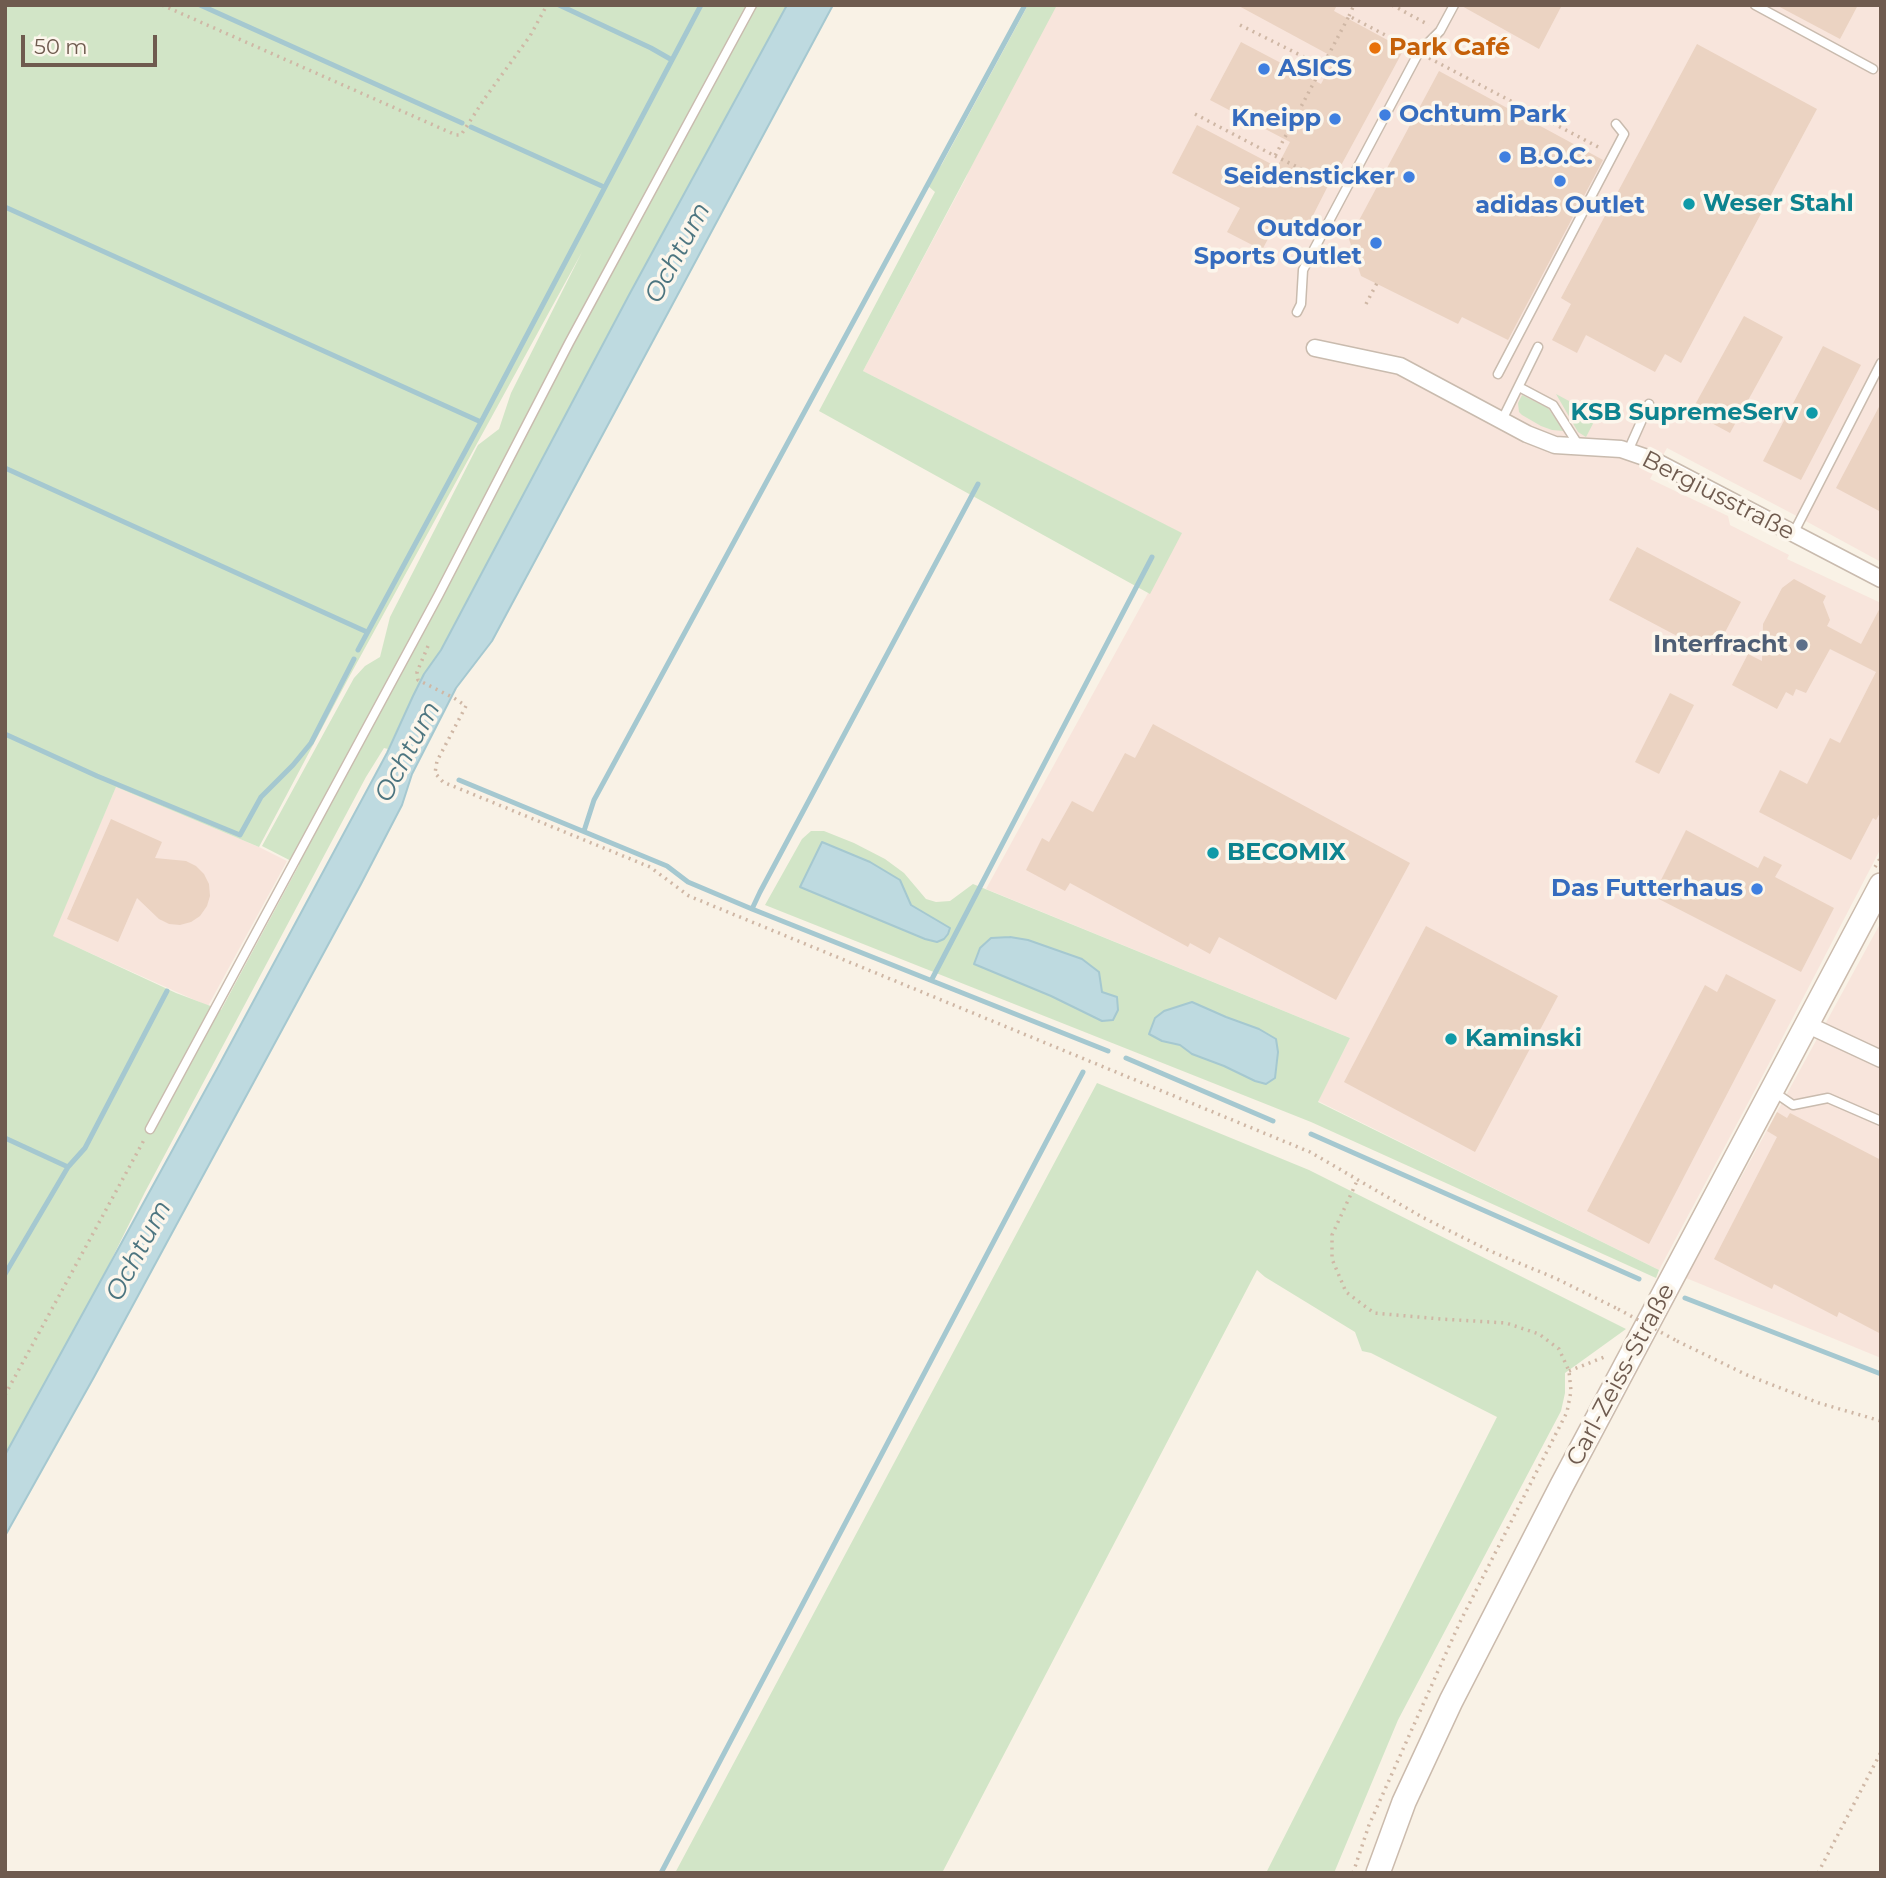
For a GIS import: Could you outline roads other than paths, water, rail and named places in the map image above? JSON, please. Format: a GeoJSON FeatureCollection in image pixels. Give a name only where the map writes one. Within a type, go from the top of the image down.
{"type":"FeatureCollection","features":[{"type":"Feature","properties":{"kind":"main road","name":"Carl-Zeiss-Straße"},"geometry":{"type":"LineString","coordinates":[[1378,1873],[1405,1802],[1451,1701],[1562,1485],[1881,886]]}},
{"type":"Feature","properties":{"kind":"street","name":"Bergiusstraße"},"geometry":{"type":"LineString","coordinates":[[1315,348],[1400,366],[1527,434],[1555,445],[1621,449],[1653,460],[1881,579]]}},
{"type":"Feature","properties":{"kind":"street"},"geometry":{"type":"LineString","coordinates":[[1806,1024],[1881,1059]]}},
{"type":"Feature","properties":{"kind":"lane"},"geometry":{"type":"LineString","coordinates":[[150,1129],[438,596],[569,343],[752,5]]}},
{"type":"Feature","properties":{"kind":"lane"},"geometry":{"type":"LineString","coordinates":[[1297,312],[1301,304],[1303,270],[1419,52],[1440,31],[1454,5]]}},
{"type":"Feature","properties":{"kind":"lane"},"geometry":{"type":"LineString","coordinates":[[1755,5],[1873,69]]}},
{"type":"Feature","properties":{"kind":"lane"},"geometry":{"type":"LineString","coordinates":[[1498,374],[1624,134],[1616,124]]}},
{"type":"Feature","properties":{"kind":"lane"},"geometry":{"type":"LineString","coordinates":[[1502,420],[1538,347]]}},
{"type":"Feature","properties":{"kind":"lane"},"geometry":{"type":"LineString","coordinates":[[1793,534],[1881,363]]}},
{"type":"Feature","properties":{"kind":"lane"},"geometry":{"type":"LineString","coordinates":[[1519,387],[1553,405],[1579,446]]}},
{"type":"Feature","properties":{"kind":"lane"},"geometry":{"type":"LineString","coordinates":[[1628,452],[1649,404]]}},
{"type":"Feature","properties":{"kind":"lane"},"geometry":{"type":"LineString","coordinates":[[1771,1091],[1793,1105],[1828,1098],[1881,1121]]}},
{"type":"Feature","properties":{"kind":"water","name":"Ochtum"},"geometry":{"type":"Polygon","coordinates":[[[787,5],[833,5],[492,641],[456,688],[412,774],[402,805],[361,884],[5,1536],[5,1455],[218,1067],[387,753],[424,674],[441,650],[629,295],[787,5]]]}},
{"type":"Feature","properties":{"kind":"water"},"geometry":{"type":"Polygon","coordinates":[[[822,842],[870,862],[900,880],[911,905],[950,928],[948,934],[937,942],[925,939],[800,887],[822,842]]]}},
{"type":"Feature","properties":{"kind":"water"},"geometry":{"type":"Polygon","coordinates":[[[991,938],[1028,940],[1082,959],[1099,972],[1102,992],[1117,997],[1118,1010],[1113,1020],[1102,1021],[974,964],[980,948],[991,938]]]}},
{"type":"Feature","properties":{"kind":"water"},"geometry":{"type":"Polygon","coordinates":[[[1192,1002],[1259,1029],[1276,1039],[1278,1052],[1275,1078],[1266,1084],[1255,1081],[1192,1054],[1180,1045],[1162,1041],[1149,1034],[1155,1018],[1164,1011],[1192,1002]]]}},
{"type":"Feature","properties":{"kind":"waterway"},"geometry":{"type":"LineString","coordinates":[[200,5],[462,123]]}},
{"type":"Feature","properties":{"kind":"waterway"},"geometry":{"type":"LineString","coordinates":[[559,5],[672,60]]}},
{"type":"Feature","properties":{"kind":"waterway"},"geometry":{"type":"LineString","coordinates":[[358,650],[701,5]]}},
{"type":"Feature","properties":{"kind":"waterway"},"geometry":{"type":"LineString","coordinates":[[584,831],[594,800],[1025,5]]}},
{"type":"Feature","properties":{"kind":"waterway"},"geometry":{"type":"LineString","coordinates":[[471,127],[604,187]]}},
{"type":"Feature","properties":{"kind":"waterway"},"geometry":{"type":"LineString","coordinates":[[5,207],[481,422]]}},
{"type":"Feature","properties":{"kind":"waterway"},"geometry":{"type":"LineString","coordinates":[[5,468],[367,632]]}},
{"type":"Feature","properties":{"kind":"waterway"},"geometry":{"type":"LineString","coordinates":[[752,909],[978,484]]}},
{"type":"Feature","properties":{"kind":"waterway"},"geometry":{"type":"LineString","coordinates":[[932,979],[1152,557]]}},
{"type":"Feature","properties":{"kind":"waterway"},"geometry":{"type":"LineString","coordinates":[[5,734],[97,776],[240,835],[261,797],[311,743],[354,659]]}},
{"type":"Feature","properties":{"kind":"waterway"},"geometry":{"type":"LineString","coordinates":[[459,780],[667,866],[688,882],[752,909],[1108,1051]]}},
{"type":"Feature","properties":{"kind":"waterway"},"geometry":{"type":"LineString","coordinates":[[5,1274],[68,1167],[85,1148],[167,991]]}},
{"type":"Feature","properties":{"kind":"waterway"},"geometry":{"type":"LineString","coordinates":[[1126,1058],[1273,1121]]}},
{"type":"Feature","properties":{"kind":"waterway"},"geometry":{"type":"LineString","coordinates":[[661,1873],[1083,1072]]}},
{"type":"Feature","properties":{"kind":"waterway"},"geometry":{"type":"LineString","coordinates":[[1311,1134],[1639,1279]]}},
{"type":"Feature","properties":{"kind":"waterway"},"geometry":{"type":"LineString","coordinates":[[5,1138],[68,1167]]}},
{"type":"Feature","properties":{"kind":"waterway"},"geometry":{"type":"LineString","coordinates":[[1685,1298],[1881,1374]]}},
{"type":"Feature","properties":{"kind":"place","name":"Park Café"},"geometry":{"type":"Point","coordinates":[1375,48]}},
{"type":"Feature","properties":{"kind":"place","name":"ASICS"},"geometry":{"type":"Point","coordinates":[1264,69]}},
{"type":"Feature","properties":{"kind":"place","name":"Ochtum Park"},"geometry":{"type":"Point","coordinates":[1385,115]}},
{"type":"Feature","properties":{"kind":"place","name":"Kneipp"},"geometry":{"type":"Point","coordinates":[1335,119]}},
{"type":"Feature","properties":{"kind":"place","name":"B.O.C."},"geometry":{"type":"Point","coordinates":[1505,157]}},
{"type":"Feature","properties":{"kind":"place","name":"Seidensticker"},"geometry":{"type":"Point","coordinates":[1409,177]}},
{"type":"Feature","properties":{"kind":"place","name":"adidas Outlet"},"geometry":{"type":"Point","coordinates":[1560,181]}},
{"type":"Feature","properties":{"kind":"place","name":"Weser Stahl"},"geometry":{"type":"Point","coordinates":[1689,204]}},
{"type":"Feature","properties":{"kind":"place","name":"Outdoor Sports Outlet"},"geometry":{"type":"Point","coordinates":[1376,243]}},
{"type":"Feature","properties":{"kind":"place","name":"KSB SupremeServ"},"geometry":{"type":"Point","coordinates":[1812,413]}},
{"type":"Feature","properties":{"kind":"place","name":"Interfracht"},"geometry":{"type":"Point","coordinates":[1802,645]}},
{"type":"Feature","properties":{"kind":"place","name":"BECOMIX"},"geometry":{"type":"Point","coordinates":[1213,853]}},
{"type":"Feature","properties":{"kind":"place","name":"Das Futterhaus"},"geometry":{"type":"Point","coordinates":[1757,889]}},
{"type":"Feature","properties":{"kind":"place","name":"Kaminski"},"geometry":{"type":"Point","coordinates":[1451,1039]}}]}
